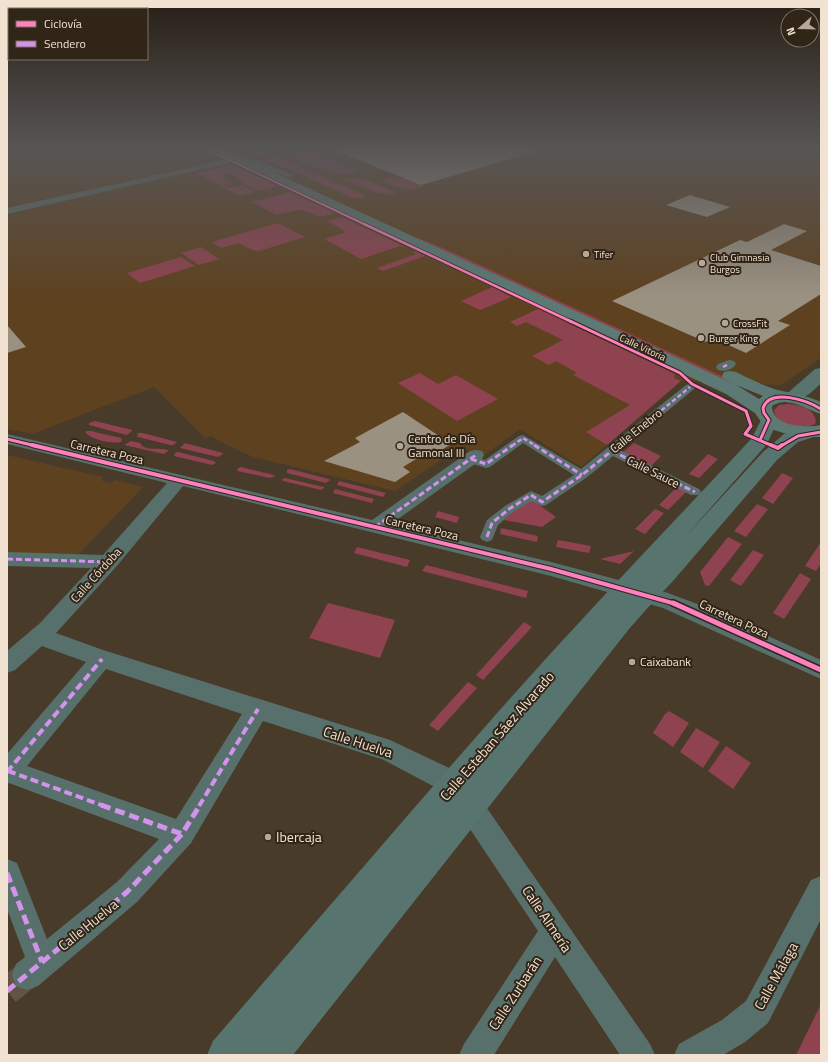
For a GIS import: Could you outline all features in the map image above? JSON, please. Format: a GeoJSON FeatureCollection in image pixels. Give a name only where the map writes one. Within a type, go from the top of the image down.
{"type":"FeatureCollection","features":[{"type":"Feature","properties":{"kind":"highway","name":"Calle Vitoria"},"geometry":{"type":"LineString","coordinates":[[327,198],[732,390],[786,429],[817,432]]}},
{"type":"Feature","properties":{"kind":"highway","name":"Calle Vitoria"},"geometry":{"type":"LineString","coordinates":[[338,198],[751,386],[786,397],[802,400],[821,408]]}},
{"type":"Feature","properties":{"kind":"highway"},"geometry":{"type":"LineString","coordinates":[[766,415],[763,405],[766,401],[786,397]]}},
{"type":"Feature","properties":{"kind":"main road"},"geometry":{"type":"LineString","coordinates":[[786,397],[813,382],[821,373]]}},
{"type":"Feature","properties":{"kind":"main road"},"geometry":{"type":"LineString","coordinates":[[821,403],[821,408]]}},
{"type":"Feature","properties":{"kind":"main road","name":"Calle Esteban Sáez Alvarado"},"geometry":{"type":"LineString","coordinates":[[227,1055],[462,795],[634,592],[653,559],[760,440],[766,415]]}},
{"type":"Feature","properties":{"kind":"main road","name":"Calle Esteban Sáez Alvarado"},"geometry":{"type":"LineString","coordinates":[[634,592],[665,575],[770,456],[791,438],[817,432]]}},
{"type":"Feature","properties":{"kind":"main road","name":"Calle Esteban Sáez Alvarado"},"geometry":{"type":"LineString","coordinates":[[268,1055],[462,795]]}},
{"type":"Feature","properties":{"kind":"street"},"geometry":{"type":"LineString","coordinates":[[7,211],[64,198]]}},
{"type":"Feature","properties":{"kind":"street","name":"Calle Enebro"},"geometry":{"type":"LineString","coordinates":[[487,537],[492,523],[509,509],[531,495],[542,502],[582,475],[690,387]]}},
{"type":"Feature","properties":{"kind":"street"},"geometry":{"type":"LineString","coordinates":[[375,527],[473,457],[486,464],[523,438],[582,475]]}},
{"type":"Feature","properties":{"kind":"street","name":"Carretera Poza"},"geometry":{"type":"LineString","coordinates":[[7,439],[551,569],[668,601],[821,670]]}},
{"type":"Feature","properties":{"kind":"street","name":"Calle Sauce"},"geometry":{"type":"LineString","coordinates":[[612,451],[695,492]]}},
{"type":"Feature","properties":{"kind":"street","name":"Calle Córdoba"},"geometry":{"type":"LineString","coordinates":[[7,664],[39,636],[109,562],[179,480]]}},
{"type":"Feature","properties":{"kind":"street"},"geometry":{"type":"LineString","coordinates":[[7,559],[109,562]]}},
{"type":"Feature","properties":{"kind":"street","name":"Calle Huelva"},"geometry":{"type":"LineString","coordinates":[[39,636],[102,659],[390,751],[462,795]]}},
{"type":"Feature","properties":{"kind":"street"},"geometry":{"type":"LineString","coordinates":[[102,659],[8,772],[182,834]]}},
{"type":"Feature","properties":{"kind":"street","name":"Calle Huelva"},"geometry":{"type":"LineString","coordinates":[[7,873],[35,969],[127,892],[182,834],[258,709]]}},
{"type":"Feature","properties":{"kind":"street","name":"Calle Almería"},"geometry":{"type":"LineString","coordinates":[[462,795],[639,1055]]}},
{"type":"Feature","properties":{"kind":"street","name":"Calle Málaga"},"geometry":{"type":"LineString","coordinates":[[690,1055],[726,1037],[743,1025],[757,1012],[821,890]]}},
{"type":"Feature","properties":{"kind":"street","name":"Calle Zurbarán"},"geometry":{"type":"LineString","coordinates":[[476,1055],[555,930]]}},
{"type":"Feature","properties":{"kind":"shaded area"},"geometry":{"type":"Polygon","coordinates":[[[7,198],[821,198],[821,358],[781,385],[681,381],[581,467],[520,429],[480,458],[462,446],[395,491],[253,457],[211,436],[205,438],[154,387],[32,434],[7,429],[7,198]]]}},
{"type":"Feature","properties":{"kind":"shaded area"},"geometry":{"type":"Polygon","coordinates":[[[269,198],[302,198],[335,213],[325,216],[317,216],[303,210],[297,210],[276,215],[252,202],[269,198]]]}},
{"type":"Feature","properties":{"kind":"shaded area"},"geometry":{"type":"Polygon","coordinates":[[[342,217],[407,248],[400,246],[361,259],[324,239],[344,233],[344,231],[328,221],[342,217]]]}},
{"type":"Feature","properties":{"kind":"shaded area"},"geometry":{"type":"Polygon","coordinates":[[[278,223],[305,237],[259,251],[252,250],[239,243],[221,248],[212,242],[278,223]]]}},
{"type":"Feature","properties":{"kind":"shaded area"},"geometry":{"type":"Polygon","coordinates":[[[402,232],[441,247],[726,378],[722,380],[402,232]]]}},
{"type":"Feature","properties":{"kind":"shaded area"},"geometry":{"type":"Polygon","coordinates":[[[201,247],[219,259],[199,265],[181,253],[201,247]]]}},
{"type":"Feature","properties":{"kind":"shaded area"},"geometry":{"type":"Polygon","coordinates":[[[415,251],[425,256],[383,271],[377,268],[416,254],[412,252],[415,251]]]}},
{"type":"Feature","properties":{"kind":"shaded area"},"geometry":{"type":"Polygon","coordinates":[[[181,257],[195,266],[140,283],[127,273],[181,257]]]}},
{"type":"Feature","properties":{"kind":"shaded area"},"geometry":{"type":"Polygon","coordinates":[[[492,287],[511,297],[480,310],[461,301],[492,287]]]}},
{"type":"Feature","properties":{"kind":"shaded area"},"geometry":{"type":"Polygon","coordinates":[[[538,309],[675,374],[674,378],[681,381],[607,445],[586,432],[630,405],[573,375],[577,373],[556,361],[549,365],[532,356],[563,340],[526,322],[517,326],[510,322],[538,309]]]}},
{"type":"Feature","properties":{"kind":"shaded area"},"geometry":{"type":"Polygon","coordinates":[[[420,373],[438,384],[456,375],[498,399],[457,421],[398,383],[420,373]]]}},
{"type":"Feature","properties":{"kind":"shaded area"},"geometry":{"type":"Polygon","coordinates":[[[789,404],[801,406],[809,410],[815,417],[815,424],[804,427],[790,425],[779,420],[775,415],[774,410],[779,405],[789,404]]]}},
{"type":"Feature","properties":{"kind":"shaded area"},"geometry":{"type":"Polygon","coordinates":[[[95,421],[132,431],[127,435],[89,425],[89,423],[95,421]]]}},
{"type":"Feature","properties":{"kind":"shaded area"},"geometry":{"type":"Polygon","coordinates":[[[87,431],[121,438],[122,440],[121,442],[102,441],[88,435],[85,432],[87,431]]]}},
{"type":"Feature","properties":{"kind":"shaded area"},"geometry":{"type":"Polygon","coordinates":[[[138,433],[177,442],[170,445],[138,437],[138,433]]]}},
{"type":"Feature","properties":{"kind":"shaded area"},"geometry":{"type":"Polygon","coordinates":[[[131,441],[140,443],[142,446],[152,449],[164,449],[168,451],[164,454],[124,445],[131,441]]]}},
{"type":"Feature","properties":{"kind":"shaded area"},"geometry":{"type":"Polygon","coordinates":[[[185,443],[223,454],[218,457],[180,448],[185,443]]]}},
{"type":"Feature","properties":{"kind":"shaded area"},"geometry":{"type":"Polygon","coordinates":[[[634,443],[661,456],[651,466],[623,452],[634,443]]]}},
{"type":"Feature","properties":{"kind":"shaded area"},"geometry":{"type":"Polygon","coordinates":[[[178,452],[214,461],[216,463],[212,465],[174,456],[175,453],[178,452]]]}},
{"type":"Feature","properties":{"kind":"shaded area"},"geometry":{"type":"Polygon","coordinates":[[[708,454],[718,459],[699,478],[689,474],[708,454]]]}},
{"type":"Feature","properties":{"kind":"shaded area"},"geometry":{"type":"Polygon","coordinates":[[[7,455],[103,477],[101,480],[106,482],[112,483],[115,480],[143,487],[76,557],[7,555],[7,455]]]}},
{"type":"Feature","properties":{"kind":"shaded area"},"geometry":{"type":"Polygon","coordinates":[[[241,467],[275,476],[270,478],[237,471],[238,468],[241,467]]]}},
{"type":"Feature","properties":{"kind":"shaded area"},"geometry":{"type":"Polygon","coordinates":[[[290,469],[330,480],[326,483],[287,473],[287,470],[290,469]]]}},
{"type":"Feature","properties":{"kind":"shaded area"},"geometry":{"type":"Polygon","coordinates":[[[782,473],[793,478],[773,504],[762,498],[782,473]]]}},
{"type":"Feature","properties":{"kind":"shaded area"},"geometry":{"type":"Polygon","coordinates":[[[285,478],[324,488],[321,490],[281,480],[285,478]]]}},
{"type":"Feature","properties":{"kind":"shaded area"},"geometry":{"type":"Polygon","coordinates":[[[339,481],[386,493],[383,497],[337,485],[339,481]]]}},
{"type":"Feature","properties":{"kind":"shaded area"},"geometry":{"type":"Polygon","coordinates":[[[678,486],[687,491],[668,510],[659,505],[678,486]]]}},
{"type":"Feature","properties":{"kind":"shaded area"},"geometry":{"type":"Polygon","coordinates":[[[335,489],[374,499],[372,503],[333,493],[335,489]]]}},
{"type":"Feature","properties":{"kind":"shaded area"},"geometry":{"type":"Polygon","coordinates":[[[531,499],[556,517],[542,527],[504,520],[512,512],[531,499]]]}},
{"type":"Feature","properties":{"kind":"shaded area"},"geometry":{"type":"Polygon","coordinates":[[[757,504],[768,509],[746,537],[734,531],[757,504]]]}},
{"type":"Feature","properties":{"kind":"shaded area"},"geometry":{"type":"Polygon","coordinates":[[[655,509],[664,513],[645,534],[635,529],[655,509]]]}},
{"type":"Feature","properties":{"kind":"shaded area"},"geometry":{"type":"Polygon","coordinates":[[[438,511],[459,517],[457,523],[435,517],[438,511]]]}},
{"type":"Feature","properties":{"kind":"shaded area"},"geometry":{"type":"Polygon","coordinates":[[[501,528],[538,536],[537,542],[500,534],[501,528]]]}},
{"type":"Feature","properties":{"kind":"shaded area"},"geometry":{"type":"Polygon","coordinates":[[[728,537],[742,544],[709,586],[705,585],[700,572],[728,537]]]}},
{"type":"Feature","properties":{"kind":"shaded area"},"geometry":{"type":"Polygon","coordinates":[[[558,540],[591,546],[589,553],[556,547],[558,540]]]}},
{"type":"Feature","properties":{"kind":"shaded area"},"geometry":{"type":"Polygon","coordinates":[[[821,542],[821,564],[816,571],[805,566],[821,542]]]}},
{"type":"Feature","properties":{"kind":"shaded area"},"geometry":{"type":"Polygon","coordinates":[[[357,547],[410,560],[407,567],[354,553],[357,547]]]}},
{"type":"Feature","properties":{"kind":"shaded area"},"geometry":{"type":"Polygon","coordinates":[[[753,550],[764,555],[741,586],[730,580],[753,550]]]}},
{"type":"Feature","properties":{"kind":"shaded area"},"geometry":{"type":"Polygon","coordinates":[[[634,551],[620,564],[600,559],[634,551]]]}},
{"type":"Feature","properties":{"kind":"shaded area"},"geometry":{"type":"Polygon","coordinates":[[[426,565],[528,591],[526,598],[422,571],[426,565]]]}},
{"type":"Feature","properties":{"kind":"shaded area"},"geometry":{"type":"Polygon","coordinates":[[[800,573],[811,579],[784,619],[773,613],[800,573]]]}},
{"type":"Feature","properties":{"kind":"shaded area"},"geometry":{"type":"Polygon","coordinates":[[[328,603],[395,620],[380,658],[309,638],[328,603]]]}},
{"type":"Feature","properties":{"kind":"shaded area"},"geometry":{"type":"Polygon","coordinates":[[[524,622],[532,627],[483,680],[476,675],[524,622]]]}},
{"type":"Feature","properties":{"kind":"shaded area"},"geometry":{"type":"Polygon","coordinates":[[[468,682],[477,688],[438,731],[429,725],[468,682]]]}},
{"type":"Feature","properties":{"kind":"shaded area"},"geometry":{"type":"Polygon","coordinates":[[[669,711],[689,723],[673,747],[653,733],[665,714],[669,711]]]}},
{"type":"Feature","properties":{"kind":"shaded area"},"geometry":{"type":"Polygon","coordinates":[[[696,728],[720,742],[703,768],[680,752],[696,728]]]}},
{"type":"Feature","properties":{"kind":"shaded area"},"geometry":{"type":"Polygon","coordinates":[[[726,746],[751,763],[733,789],[708,771],[726,746]]]}},
{"type":"Feature","properties":{"kind":"shaded area"},"geometry":{"type":"Polygon","coordinates":[[[820,1006],[821,1055],[796,1055],[820,1006]]]}},
{"type":"Feature","properties":{"kind":"building"},"geometry":{"type":"Polygon","coordinates":[[[684,198],[699,198],[730,207],[707,217],[666,205],[684,198]]]}},
{"type":"Feature","properties":{"kind":"building"},"geometry":{"type":"Polygon","coordinates":[[[784,224],[807,231],[771,250],[821,266],[821,294],[778,321],[790,325],[746,353],[713,338],[706,342],[612,301],[740,240],[747,242],[784,224]]]}},
{"type":"Feature","properties":{"kind":"building"},"geometry":{"type":"Polygon","coordinates":[[[7,325],[26,347],[7,353],[7,325]]]}},
{"type":"Feature","properties":{"kind":"building","name":"Centro de Día Gamonal III"},"geometry":{"type":"Polygon","coordinates":[[[403,412],[451,444],[440,451],[434,448],[403,467],[410,472],[395,482],[324,461],[360,442],[355,438],[403,412]]]}},
{"type":"Feature","properties":{"kind":"tunnel"},"geometry":{"type":"LineString","coordinates":[[7,991],[27,975]]}},
{"type":"Feature","properties":{"kind":"marked path"},"geometry":{"type":"LineString","coordinates":[[723,367],[729,364]]}},
{"type":"Feature","properties":{"kind":"marked path"},"geometry":{"type":"LineString","coordinates":[[487,537],[492,523],[509,509],[531,495],[542,502],[582,475],[690,387]]}},
{"type":"Feature","properties":{"kind":"marked path"},"geometry":{"type":"LineString","coordinates":[[471,459],[486,464],[523,438],[582,475]]}},
{"type":"Feature","properties":{"kind":"marked path"},"geometry":{"type":"LineString","coordinates":[[612,451],[695,492]]}},
{"type":"Feature","properties":{"kind":"marked path"},"geometry":{"type":"LineString","coordinates":[[375,527],[476,455]]}},
{"type":"Feature","properties":{"kind":"marked path"},"geometry":{"type":"LineString","coordinates":[[7,559],[109,562]]}},
{"type":"Feature","properties":{"kind":"marked path"},"geometry":{"type":"LineString","coordinates":[[7,772],[102,659]]}},
{"type":"Feature","properties":{"kind":"marked path"},"geometry":{"type":"LineString","coordinates":[[7,991],[127,892],[182,834],[258,709]]}},
{"type":"Feature","properties":{"kind":"marked path"},"geometry":{"type":"LineString","coordinates":[[8,771],[182,834]]}},
{"type":"Feature","properties":{"kind":"marked path"},"geometry":{"type":"LineString","coordinates":[[7,873],[42,962]]}},
{"type":"Feature","properties":{"kind":"cycle path"},"geometry":{"type":"LineString","coordinates":[[309,198],[680,373],[692,384],[746,411],[751,426],[745,434],[778,448],[798,436],[821,432]]}},
{"type":"Feature","properties":{"kind":"cycle path"},"geometry":{"type":"LineString","coordinates":[[760,440],[769,420],[764,413],[763,408],[768,401],[786,397],[807,402],[821,409]]}},
{"type":"Feature","properties":{"kind":"cycle path"},"geometry":{"type":"LineString","coordinates":[[7,439],[551,569],[668,601],[821,670]]}},
{"type":"Feature","properties":{"kind":"place","name":"Tifer"},"geometry":{"type":"Point","coordinates":[586,254]}},
{"type":"Feature","properties":{"kind":"place","name":"Club Gimnasia Burgos"},"geometry":{"type":"Point","coordinates":[702,263]}},
{"type":"Feature","properties":{"kind":"place","name":"CrossFit"},"geometry":{"type":"Point","coordinates":[725,323]}},
{"type":"Feature","properties":{"kind":"place","name":"Burger King"},"geometry":{"type":"Point","coordinates":[701,338]}},
{"type":"Feature","properties":{"kind":"place","name":"Centro de Día Gamonal III"},"geometry":{"type":"Point","coordinates":[400,446]}},
{"type":"Feature","properties":{"kind":"place","name":"Caixabank"},"geometry":{"type":"Point","coordinates":[632,662]}},
{"type":"Feature","properties":{"kind":"place","name":"Ibercaja"},"geometry":{"type":"Point","coordinates":[268,837]}}]}
